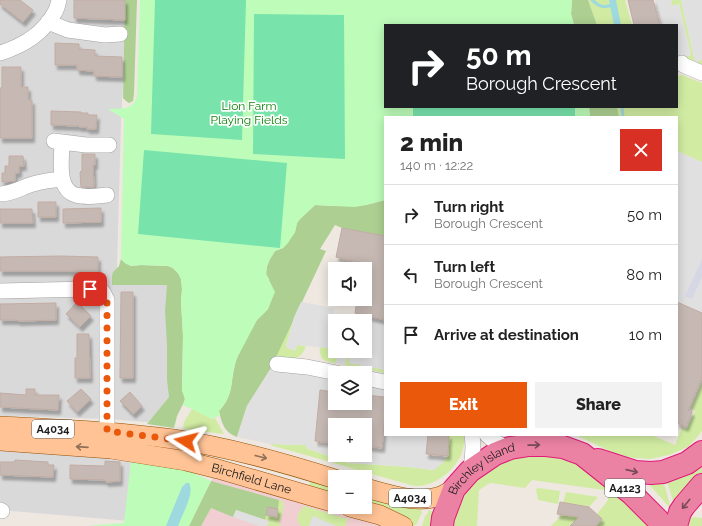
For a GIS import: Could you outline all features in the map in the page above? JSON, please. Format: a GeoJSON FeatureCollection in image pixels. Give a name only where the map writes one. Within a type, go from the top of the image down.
{"type":"FeatureCollection","features":[{"type":"Feature","properties":{"kind":"highway","name":"Birchley Island"},"geometry":{"type":"LineString","coordinates":[[442,526],[443,518],[454,490],[470,472],[495,454],[510,448],[529,445],[546,445],[563,447],[582,454],[631,493],[662,526]]}},
{"type":"Feature","properties":{"kind":"highway","name":"A4123"},"geometry":{"type":"LineString","coordinates":[[582,454],[635,472],[652,473],[663,472],[687,463],[702,452]]}},
{"type":"Feature","properties":{"kind":"highway"},"geometry":{"type":"LineString","coordinates":[[676,526],[680,512],[702,485]]}},
{"type":"Feature","properties":{"kind":"main road","name":"Birchfield Lane"},"geometry":{"type":"LineString","coordinates":[[0,426],[107,431],[173,439],[223,448],[290,465],[328,477]]}},
{"type":"Feature","properties":{"kind":"main road","name":"Birchfield Lane"},"geometry":{"type":"LineString","coordinates":[[0,442],[111,449],[186,461],[328,501]]}},
{"type":"Feature","properties":{"kind":"main road","name":"A4034"},"geometry":{"type":"LineString","coordinates":[[372,490],[417,499],[436,498],[454,490]]}},
{"type":"Feature","properties":{"kind":"main road","name":"A4034"},"geometry":{"type":"LineString","coordinates":[[372,513],[403,526]]}},
{"type":"Feature","properties":{"kind":"street"},"geometry":{"type":"LineString","coordinates":[[0,53],[28,42],[48,22],[55,12],[59,0]]}},
{"type":"Feature","properties":{"kind":"street"},"geometry":{"type":"LineString","coordinates":[[48,22],[68,30],[105,35],[120,34]]}},
{"type":"Feature","properties":{"kind":"street"},"geometry":{"type":"LineString","coordinates":[[682,63],[683,65],[702,73]]}},
{"type":"Feature","properties":{"kind":"street"},"geometry":{"type":"LineString","coordinates":[[107,196],[73,195],[68,190],[62,179],[61,142],[86,146],[109,145]]}},
{"type":"Feature","properties":{"kind":"street"},"geometry":{"type":"LineString","coordinates":[[0,194],[13,192],[31,184],[43,181],[62,179]]}},
{"type":"Feature","properties":{"kind":"street"},"geometry":{"type":"LineString","coordinates":[[0,291],[90,289],[103,292],[107,300],[107,431],[112,441],[149,447],[186,461]]}},
{"type":"Feature","properties":{"kind":"street"},"geometry":{"type":"LineString","coordinates":[[277,364],[307,367],[328,371]]}},
{"type":"Feature","properties":{"kind":"street"},"geometry":{"type":"LineString","coordinates":[[372,379],[384,382]]}},
{"type":"Feature","properties":{"kind":"street"},"geometry":{"type":"LineString","coordinates":[[470,472],[473,459],[472,436]]}},
{"type":"Feature","properties":{"kind":"street"},"geometry":{"type":"LineString","coordinates":[[488,436],[499,444],[510,448]]}},
{"type":"Feature","properties":{"kind":"shaded area"},"geometry":{"type":"Polygon","coordinates":[[[0,0],[128,0],[121,121],[117,268],[178,277],[169,424],[109,419],[0,416],[0,0]]]}},
{"type":"Feature","properties":{"kind":"shaded area"},"geometry":{"type":"Polygon","coordinates":[[[655,0],[672,0],[671,6],[679,4],[691,55],[684,57],[678,64],[678,24],[661,24],[655,0]]]}},
{"type":"Feature","properties":{"kind":"shaded area"},"geometry":{"type":"Polygon","coordinates":[[[681,0],[702,0],[702,60],[695,62],[681,0]]]}},
{"type":"Feature","properties":{"kind":"shaded area"},"geometry":{"type":"Polygon","coordinates":[[[678,151],[702,162],[702,313],[678,302],[678,151]]]}},
{"type":"Feature","properties":{"kind":"shaded area"},"geometry":{"type":"Polygon","coordinates":[[[702,259],[702,277],[692,299],[685,296],[702,259]]]}},
{"type":"Feature","properties":{"kind":"shaded area"},"geometry":{"type":"Polygon","coordinates":[[[301,302],[334,308],[333,314],[328,314],[328,348],[297,345],[295,351],[286,347],[294,317],[301,302]]]}},
{"type":"Feature","properties":{"kind":"shaded area"},"geometry":{"type":"Polygon","coordinates":[[[372,317],[384,320],[384,370],[372,367],[372,366],[349,363],[349,358],[372,358],[372,317]]]}},
{"type":"Feature","properties":{"kind":"shaded area"},"geometry":{"type":"Polygon","coordinates":[[[337,358],[349,358],[346,359],[345,365],[336,363],[337,358]]]}},
{"type":"Feature","properties":{"kind":"shaded area"},"geometry":{"type":"Polygon","coordinates":[[[271,368],[328,379],[328,391],[320,390],[315,446],[328,447],[328,455],[306,448],[306,445],[270,444],[237,437],[247,406],[271,368]]]}},
{"type":"Feature","properties":{"kind":"shaded area"},"geometry":{"type":"Polygon","coordinates":[[[372,385],[384,388],[384,397],[372,396],[372,385]]]}},
{"type":"Feature","properties":{"kind":"shaded area"},"geometry":{"type":"Polygon","coordinates":[[[384,422],[384,436],[428,436],[426,456],[446,458],[434,470],[348,462],[372,462],[372,449],[381,450],[384,422]]]}},
{"type":"Feature","properties":{"kind":"shaded area"},"geometry":{"type":"Polygon","coordinates":[[[0,449],[97,453],[131,461],[129,521],[0,510],[0,449]]]}},
{"type":"Feature","properties":{"kind":"shaded area"},"geometry":{"type":"Polygon","coordinates":[[[218,469],[328,503],[328,514],[364,514],[403,526],[171,526],[199,505],[218,469]]]}},
{"type":"Feature","properties":{"kind":"shaded area"},"geometry":{"type":"Polygon","coordinates":[[[236,510],[269,521],[267,526],[259,526],[233,517],[236,510]]]}},
{"type":"Feature","properties":{"kind":"shaded area"},"geometry":{"type":"Polygon","coordinates":[[[313,516],[336,526],[309,526],[313,516]]]}},
{"type":"Feature","properties":{"kind":"green space"},"geometry":{"type":"Polygon","coordinates":[[[125,0],[137,0],[134,94],[133,101],[129,103],[123,98],[125,0]]]}},
{"type":"Feature","properties":{"kind":"green space","name":"Lion Farm Playing Fields"},"geometry":{"type":"Polygon","coordinates":[[[140,0],[572,0],[571,14],[574,24],[384,24],[384,108],[589,108],[590,116],[384,116],[384,200],[355,207],[315,205],[300,219],[297,223],[295,232],[288,243],[283,248],[275,251],[270,259],[266,274],[275,292],[268,309],[257,320],[237,358],[230,392],[228,398],[219,411],[220,415],[212,419],[183,405],[185,399],[182,390],[182,289],[181,279],[178,273],[173,268],[168,266],[131,266],[121,259],[124,119],[108,109],[126,108],[133,104],[137,96],[140,0]]]}},
{"type":"Feature","properties":{"kind":"green space"},"geometry":{"type":"Polygon","coordinates":[[[155,0],[246,0],[242,140],[151,134],[155,0]]]}},
{"type":"Feature","properties":{"kind":"green space"},"geometry":{"type":"Polygon","coordinates":[[[572,0],[588,0],[597,24],[574,24],[571,14],[572,0]]]}},
{"type":"Feature","properties":{"kind":"green space"},"geometry":{"type":"Polygon","coordinates":[[[588,0],[625,0],[632,24],[597,24],[588,0]]]}},
{"type":"Feature","properties":{"kind":"green space"},"geometry":{"type":"Polygon","coordinates":[[[672,0],[681,0],[695,62],[702,60],[702,66],[684,57],[691,55],[679,4],[671,6],[672,0]]]}},
{"type":"Feature","properties":{"kind":"green space"},"geometry":{"type":"Polygon","coordinates":[[[254,14],[344,15],[345,159],[253,154],[254,14]]]}},
{"type":"Feature","properties":{"kind":"green space"},"geometry":{"type":"Polygon","coordinates":[[[682,75],[702,83],[702,162],[678,151],[678,116],[619,116],[617,108],[678,108],[678,76],[682,75]]]}},
{"type":"Feature","properties":{"kind":"green space"},"geometry":{"type":"Polygon","coordinates":[[[413,108],[575,108],[575,116],[413,116],[413,108]]]}},
{"type":"Feature","properties":{"kind":"green space"},"geometry":{"type":"Polygon","coordinates":[[[589,108],[617,108],[619,116],[590,116],[589,108]]]}},
{"type":"Feature","properties":{"kind":"green space"},"geometry":{"type":"Polygon","coordinates":[[[144,150],[287,163],[280,248],[138,234],[144,150]]]}},
{"type":"Feature","properties":{"kind":"green space"},"geometry":{"type":"Polygon","coordinates":[[[384,200],[384,236],[342,228],[335,225],[320,249],[326,251],[271,368],[247,406],[237,437],[229,433],[224,427],[219,411],[227,400],[231,389],[236,361],[244,342],[257,320],[268,309],[269,279],[266,274],[270,259],[275,251],[283,248],[295,232],[297,223],[315,205],[366,205],[384,200]]]}},
{"type":"Feature","properties":{"kind":"green space"},"geometry":{"type":"Polygon","coordinates":[[[121,259],[131,266],[168,266],[173,268],[178,273],[181,279],[183,336],[182,390],[185,399],[177,416],[174,428],[147,424],[169,397],[167,380],[165,311],[167,285],[112,285],[113,272],[119,266],[121,259]]]}},
{"type":"Feature","properties":{"kind":"green space"},"geometry":{"type":"Polygon","coordinates":[[[294,317],[286,347],[295,351],[297,345],[306,346],[304,351],[301,355],[294,359],[275,357],[294,317]]]}},
{"type":"Feature","properties":{"kind":"green space"},"geometry":{"type":"Polygon","coordinates":[[[320,347],[328,348],[328,358],[337,358],[336,363],[324,360],[320,347]]]}},
{"type":"Feature","properties":{"kind":"green space"},"geometry":{"type":"Polygon","coordinates":[[[349,358],[349,363],[364,366],[350,366],[345,365],[346,359],[349,358]]]}},
{"type":"Feature","properties":{"kind":"green space"},"geometry":{"type":"Polygon","coordinates":[[[372,367],[384,370],[384,373],[372,370],[372,367]]]}},
{"type":"Feature","properties":{"kind":"green space"},"geometry":{"type":"Polygon","coordinates":[[[702,383],[702,431],[688,447],[669,455],[650,459],[618,455],[578,436],[653,436],[675,445],[682,428],[687,429],[695,411],[691,408],[702,383]]]}},
{"type":"Feature","properties":{"kind":"green space"},"geometry":{"type":"Polygon","coordinates":[[[192,409],[212,419],[215,418],[224,434],[183,429],[184,422],[192,409]]]}},
{"type":"Feature","properties":{"kind":"green space"},"geometry":{"type":"Polygon","coordinates":[[[449,436],[464,436],[464,444],[461,453],[451,470],[444,476],[426,485],[411,485],[372,474],[372,470],[359,470],[331,462],[434,470],[448,456],[449,436]]]}},
{"type":"Feature","properties":{"kind":"green space"},"geometry":{"type":"Polygon","coordinates":[[[270,444],[306,445],[306,448],[328,456],[328,461],[270,444]]]}},
{"type":"Feature","properties":{"kind":"green space"},"geometry":{"type":"Polygon","coordinates":[[[526,456],[546,456],[574,462],[598,478],[648,526],[596,526],[597,514],[608,500],[607,494],[604,490],[532,480],[525,488],[490,483],[479,490],[477,526],[451,526],[457,508],[471,485],[492,468],[526,456]]]}},
{"type":"Feature","properties":{"kind":"green space"},"geometry":{"type":"Polygon","coordinates":[[[131,461],[189,471],[211,481],[189,526],[86,526],[124,523],[131,461]]]}},
{"type":"Feature","properties":{"kind":"green space"},"geometry":{"type":"Polygon","coordinates":[[[702,461],[702,475],[675,507],[666,478],[702,461]]]}},
{"type":"Feature","properties":{"kind":"green space"},"geometry":{"type":"Polygon","coordinates":[[[663,479],[671,509],[646,481],[663,479]]]}},
{"type":"Feature","properties":{"kind":"green space"},"geometry":{"type":"Polygon","coordinates":[[[211,481],[279,500],[278,509],[268,507],[265,520],[236,510],[233,517],[211,508],[201,526],[189,526],[211,481]]]}},
{"type":"Feature","properties":{"kind":"green space"},"geometry":{"type":"Polygon","coordinates":[[[311,481],[328,483],[328,494],[310,486],[309,484],[311,481]]]}},
{"type":"Feature","properties":{"kind":"green space"},"geometry":{"type":"Polygon","coordinates":[[[536,489],[560,491],[558,504],[538,500],[536,489]]]}},
{"type":"Feature","properties":{"kind":"green space"},"geometry":{"type":"Polygon","coordinates":[[[566,492],[598,497],[589,507],[563,503],[566,492]]]}},
{"type":"Feature","properties":{"kind":"green space"},"geometry":{"type":"Polygon","coordinates":[[[372,498],[406,507],[421,509],[422,513],[416,525],[412,526],[409,523],[372,508],[372,498]]]}},
{"type":"Feature","properties":{"kind":"green space"},"geometry":{"type":"Polygon","coordinates":[[[279,500],[283,501],[283,509],[279,522],[281,526],[267,526],[269,521],[265,520],[266,515],[277,517],[279,500]]]}},
{"type":"Feature","properties":{"kind":"green space"},"geometry":{"type":"Polygon","coordinates":[[[304,506],[348,519],[345,526],[336,526],[313,516],[309,526],[301,526],[297,518],[304,506]]]}},
{"type":"Feature","properties":{"kind":"green space"},"geometry":{"type":"Polygon","coordinates":[[[428,510],[434,512],[431,526],[422,526],[425,516],[428,513],[428,510]]]}},
{"type":"Feature","properties":{"kind":"green space"},"geometry":{"type":"Polygon","coordinates":[[[562,515],[579,517],[570,526],[551,526],[562,515]]]}},
{"type":"Feature","properties":{"kind":"green space"},"geometry":{"type":"Polygon","coordinates":[[[691,517],[702,518],[702,526],[689,526],[691,517]]]}},
{"type":"Feature","properties":{"kind":"water"},"geometry":{"type":"Polygon","coordinates":[[[609,0],[616,0],[621,24],[614,24],[609,0]]]}},
{"type":"Feature","properties":{"kind":"water"},"geometry":{"type":"Polygon","coordinates":[[[186,483],[189,483],[190,487],[189,498],[178,526],[166,526],[182,487],[186,483]]]}},
{"type":"Feature","properties":{"kind":"building"},"geometry":{"type":"Polygon","coordinates":[[[0,0],[20,0],[33,10],[23,22],[0,4],[0,0]]]}},
{"type":"Feature","properties":{"kind":"building"},"geometry":{"type":"Polygon","coordinates":[[[74,0],[125,0],[125,20],[74,18],[74,0]]]}},
{"type":"Feature","properties":{"kind":"building"},"geometry":{"type":"Polygon","coordinates":[[[628,0],[653,0],[660,24],[634,24],[628,0]]]}},
{"type":"Feature","properties":{"kind":"building"},"geometry":{"type":"Polygon","coordinates":[[[55,43],[79,44],[79,49],[95,50],[95,56],[122,57],[122,77],[94,76],[94,71],[77,70],[77,65],[55,65],[55,43]]]}},
{"type":"Feature","properties":{"kind":"building"},"geometry":{"type":"Polygon","coordinates":[[[2,67],[21,67],[21,87],[28,87],[28,100],[32,100],[32,138],[0,138],[0,88],[2,88],[2,67]]]}},
{"type":"Feature","properties":{"kind":"building"},"geometry":{"type":"Polygon","coordinates":[[[51,111],[81,112],[88,113],[88,115],[97,115],[96,129],[87,129],[87,127],[79,126],[51,125],[51,111]]]}},
{"type":"Feature","properties":{"kind":"building"},"geometry":{"type":"Polygon","coordinates":[[[82,154],[95,154],[95,165],[93,165],[94,187],[81,187],[80,172],[82,171],[82,154]]]}},
{"type":"Feature","properties":{"kind":"building"},"geometry":{"type":"Polygon","coordinates":[[[9,156],[23,156],[24,166],[19,166],[19,173],[15,173],[15,181],[2,182],[2,173],[5,173],[5,166],[9,166],[9,156]]]}},
{"type":"Feature","properties":{"kind":"building"},"geometry":{"type":"Polygon","coordinates":[[[38,202],[56,202],[56,217],[38,217],[38,202]]]}},
{"type":"Feature","properties":{"kind":"building"},"geometry":{"type":"Polygon","coordinates":[[[101,208],[101,222],[63,223],[63,209],[101,208]]]}},
{"type":"Feature","properties":{"kind":"building"},"geometry":{"type":"Polygon","coordinates":[[[0,209],[32,209],[33,223],[0,223],[0,209]]]}},
{"type":"Feature","properties":{"kind":"building"},"geometry":{"type":"Polygon","coordinates":[[[342,228],[384,236],[384,320],[372,317],[372,314],[355,313],[356,306],[372,306],[372,262],[358,262],[336,257],[342,228]]]}},
{"type":"Feature","properties":{"kind":"building"},"geometry":{"type":"Polygon","coordinates":[[[0,257],[98,257],[98,271],[0,271],[0,257]]]}},
{"type":"Feature","properties":{"kind":"building"},"geometry":{"type":"Polygon","coordinates":[[[121,292],[133,292],[133,378],[120,378],[121,292]]]}},
{"type":"Feature","properties":{"kind":"building"},"geometry":{"type":"Polygon","coordinates":[[[77,302],[91,316],[80,327],[66,314],[77,302]]]}},
{"type":"Feature","properties":{"kind":"building"},"geometry":{"type":"Polygon","coordinates":[[[678,302],[702,313],[702,377],[688,410],[692,412],[686,427],[678,423],[678,302]]]}},
{"type":"Feature","properties":{"kind":"building"},"geometry":{"type":"Polygon","coordinates":[[[56,303],[56,320],[0,320],[0,304],[56,303]]]}},
{"type":"Feature","properties":{"kind":"building"},"geometry":{"type":"Polygon","coordinates":[[[77,334],[89,334],[90,378],[75,378],[77,334]]]}},
{"type":"Feature","properties":{"kind":"building"},"geometry":{"type":"Polygon","coordinates":[[[26,389],[35,389],[35,395],[59,395],[58,410],[0,407],[0,393],[26,395],[26,389]]]}},
{"type":"Feature","properties":{"kind":"building"},"geometry":{"type":"Polygon","coordinates":[[[81,389],[91,399],[77,412],[67,401],[81,389]]]}},
{"type":"Feature","properties":{"kind":"building"},"geometry":{"type":"Polygon","coordinates":[[[320,390],[328,391],[328,410],[372,410],[372,396],[384,397],[382,448],[372,447],[372,418],[328,418],[328,442],[315,441],[320,390]]]}},
{"type":"Feature","properties":{"kind":"building"},"geometry":{"type":"Polygon","coordinates":[[[130,392],[142,406],[133,414],[120,401],[130,392]]]}},
{"type":"Feature","properties":{"kind":"building"},"geometry":{"type":"Polygon","coordinates":[[[428,436],[449,436],[448,456],[426,454],[428,436]]]}},
{"type":"Feature","properties":{"kind":"building"},"geometry":{"type":"Polygon","coordinates":[[[15,460],[48,462],[48,465],[54,465],[53,477],[0,475],[0,462],[15,462],[15,460]]]}},
{"type":"Feature","properties":{"kind":"building"},"geometry":{"type":"Polygon","coordinates":[[[105,461],[120,462],[120,481],[106,482],[105,480],[70,479],[70,465],[105,466],[105,461]]]}},
{"type":"Feature","properties":{"kind":"building"},"geometry":{"type":"Polygon","coordinates":[[[560,502],[589,507],[602,519],[596,526],[570,526],[579,517],[557,514],[560,502]]]}},
{"type":"Feature","properties":{"kind":"building"},"geometry":{"type":"Polygon","coordinates":[[[268,507],[278,509],[277,517],[266,515],[268,507]]]}},
{"type":"Feature","properties":{"kind":"waterway"},"geometry":{"type":"LineString","coordinates":[[592,0],[602,6],[613,5]]}},
{"type":"Feature","properties":{"kind":"waterway"},"geometry":{"type":"LineString","coordinates":[[622,108],[623,116]]}},
{"type":"Feature","properties":{"kind":"route"},"geometry":{"type":"LineString","coordinates":[[90,289],[103,292],[107,300],[107,431],[186,441]]}}]}
